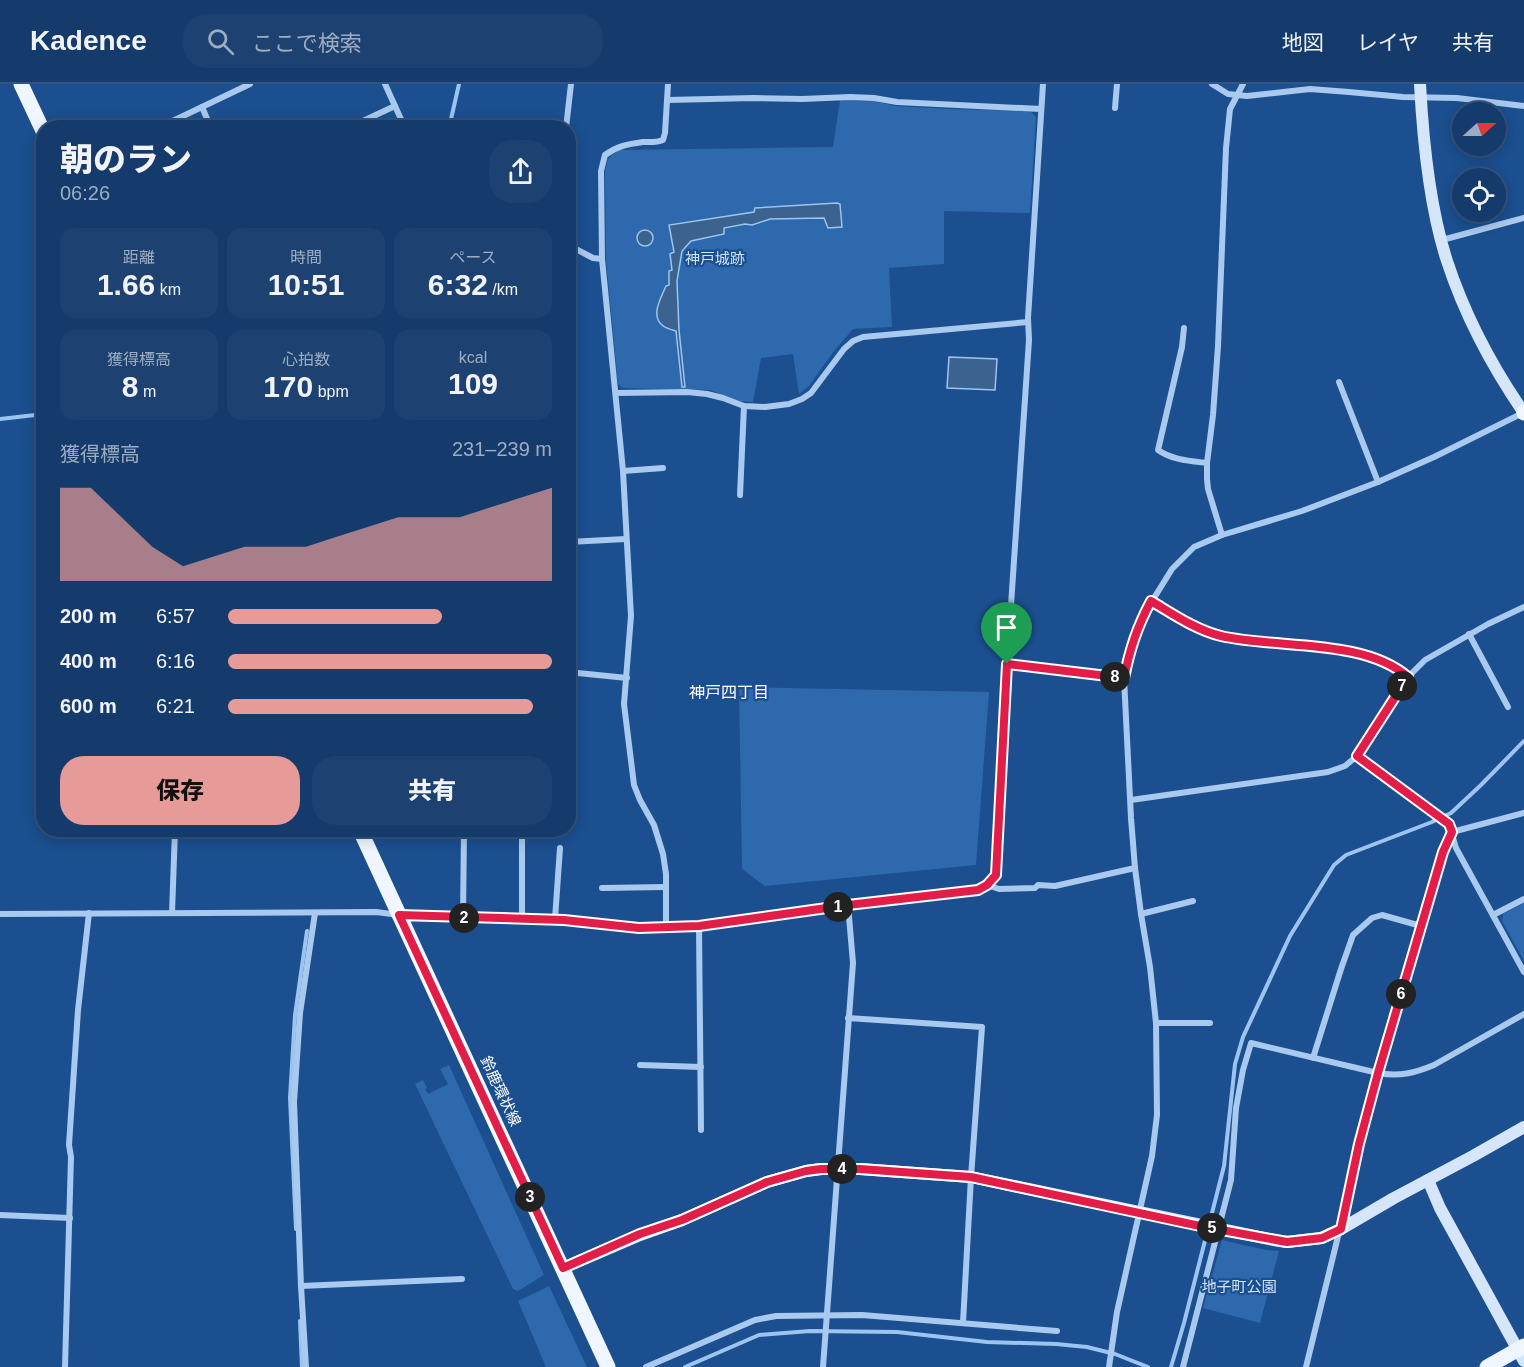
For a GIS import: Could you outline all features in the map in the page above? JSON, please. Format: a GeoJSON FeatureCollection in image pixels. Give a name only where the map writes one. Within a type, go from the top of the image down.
{"type":"FeatureCollection","features":[{"type":"Feature","properties":{"kind":"main road"},"geometry":{"type":"LineString","coordinates":[[21,84],[38,120]]}},
{"type":"Feature","properties":{"kind":"main road","name":"鈴鹿環状線"},"geometry":{"type":"LineString","coordinates":[[363,837],[608,1367]]}},
{"type":"Feature","properties":{"kind":"main road"},"geometry":{"type":"LineString","coordinates":[[1487,1367],[1522,1352]]}},
{"type":"Feature","properties":{"kind":"street"},"geometry":{"type":"LineString","coordinates":[[174,120],[250,84]]}},
{"type":"Feature","properties":{"kind":"street"},"geometry":{"type":"LineString","coordinates":[[385,84],[401,120]]}},
{"type":"Feature","properties":{"kind":"street"},"geometry":{"type":"LineString","coordinates":[[567,120],[571,84]]}},
{"type":"Feature","properties":{"kind":"street"},"geometry":{"type":"LineString","coordinates":[[666,928],[661,843],[634,785],[624,704],[631,616],[623,471],[602,259],[601,171],[605,155],[621,145],[663,140],[668,84]]}},
{"type":"Feature","properties":{"kind":"street"},"geometry":{"type":"LineString","coordinates":[[0,914],[315,913],[332,911],[463,918],[555,919],[630,927],[666,928],[699,926],[978,890],[987,885],[996,875],[1043,84]]}},
{"type":"Feature","properties":{"kind":"street"},"geometry":{"type":"LineString","coordinates":[[1115,108],[1117,84]]}},
{"type":"Feature","properties":{"kind":"street"},"geometry":{"type":"LineString","coordinates":[[1212,84],[1228,94],[1253,96],[1310,89],[1421,98],[1457,98],[1524,106]]}},
{"type":"Feature","properties":{"kind":"street"},"geometry":{"type":"LineString","coordinates":[[1222,535],[1208,489],[1207,464],[1218,346],[1222,202],[1226,148],[1230,110],[1243,84]]}},
{"type":"Feature","properties":{"kind":"street"},"geometry":{"type":"LineString","coordinates":[[1109,1365],[1117,1312],[1152,1156],[1157,1115],[1156,1023],[1135,868],[1124,678],[1131,647],[1141,619],[1172,569],[1194,547],[1222,535],[1302,511],[1377,482],[1524,413],[1503,382],[1472,325],[1447,261],[1423,141],[1420,84]]}},
{"type":"Feature","properties":{"kind":"street"},"geometry":{"type":"LineString","coordinates":[[667,100],[850,97],[897,102],[1041,109]]}},
{"type":"Feature","properties":{"kind":"street"},"geometry":{"type":"LineString","coordinates":[[365,120],[395,106]]}},
{"type":"Feature","properties":{"kind":"street"},"geometry":{"type":"LineString","coordinates":[[201,107],[207,120]]}},
{"type":"Feature","properties":{"kind":"street"},"geometry":{"type":"LineString","coordinates":[[1442,240],[1524,218]]}},
{"type":"Feature","properties":{"kind":"street"},"geometry":{"type":"LineString","coordinates":[[576,249],[594,258],[602,259]]}},
{"type":"Feature","properties":{"kind":"street"},"geometry":{"type":"LineString","coordinates":[[616,393],[687,392],[707,394],[744,406],[789,404],[811,393],[844,349],[852,341],[862,337],[1028,322]]}},
{"type":"Feature","properties":{"kind":"street"},"geometry":{"type":"LineString","coordinates":[[1184,328],[1180,358],[1158,450],[1175,458],[1207,464]]}},
{"type":"Feature","properties":{"kind":"street"},"geometry":{"type":"LineString","coordinates":[[1339,382],[1377,482]]}},
{"type":"Feature","properties":{"kind":"street"},"geometry":{"type":"LineString","coordinates":[[740,495],[744,406]]}},
{"type":"Feature","properties":{"kind":"street"},"geometry":{"type":"LineString","coordinates":[[623,471],[663,468]]}},
{"type":"Feature","properties":{"kind":"street"},"geometry":{"type":"LineString","coordinates":[[576,542],[626,539]]}},
{"type":"Feature","properties":{"kind":"street"},"geometry":{"type":"LineString","coordinates":[[1151,601],[1195,627],[1220,636],[1328,647],[1381,660],[1399,669],[1408,677]]}},
{"type":"Feature","properties":{"kind":"street"},"geometry":{"type":"LineString","coordinates":[[1131,800],[1328,772],[1345,766],[1357,756],[1408,677],[1425,660],[1488,624],[1524,608]]}},
{"type":"Feature","properties":{"kind":"street"},"geometry":{"type":"LineString","coordinates":[[1469,634],[1508,707]]}},
{"type":"Feature","properties":{"kind":"street"},"geometry":{"type":"LineString","coordinates":[[1007,664],[1124,678]]}},
{"type":"Feature","properties":{"kind":"street"},"geometry":{"type":"LineString","coordinates":[[576,673],[627,678]]}},
{"type":"Feature","properties":{"kind":"street"},"geometry":{"type":"LineString","coordinates":[[1357,756],[1448,823],[1456,848],[1524,972]]}},
{"type":"Feature","properties":{"kind":"street"},"geometry":{"type":"LineString","coordinates":[[1452,832],[1524,813]]}},
{"type":"Feature","properties":{"kind":"street"},"geometry":{"type":"LineString","coordinates":[[1306,1367],[1378,1073],[1443,852],[1452,832]]}},
{"type":"Feature","properties":{"kind":"street"},"geometry":{"type":"LineString","coordinates":[[172,913],[175,837]]}},
{"type":"Feature","properties":{"kind":"street"},"geometry":{"type":"LineString","coordinates":[[463,918],[464,837]]}},
{"type":"Feature","properties":{"kind":"street"},"geometry":{"type":"LineString","coordinates":[[522,837],[522,918]]}},
{"type":"Feature","properties":{"kind":"street"},"geometry":{"type":"LineString","coordinates":[[555,919],[560,848]]}},
{"type":"Feature","properties":{"kind":"street"},"geometry":{"type":"LineString","coordinates":[[987,885],[999,889],[1035,888],[1038,885],[1055,886],[1135,868]]}},
{"type":"Feature","properties":{"kind":"street"},"geometry":{"type":"LineString","coordinates":[[602,888],[665,887]]}},
{"type":"Feature","properties":{"kind":"street"},"geometry":{"type":"LineString","coordinates":[[1493,915],[1524,899]]}},
{"type":"Feature","properties":{"kind":"street"},"geometry":{"type":"LineString","coordinates":[[1141,914],[1193,901]]}},
{"type":"Feature","properties":{"kind":"street"},"geometry":{"type":"LineString","coordinates":[[823,1367],[853,963],[848,905]]}},
{"type":"Feature","properties":{"kind":"street"},"geometry":{"type":"LineString","coordinates":[[65,1367],[70,1218],[71,1157],[69,1145],[78,1010],[89,913]]}},
{"type":"Feature","properties":{"kind":"street"},"geometry":{"type":"LineString","coordinates":[[306,1367],[294,1102],[300,1013],[315,913]]}},
{"type":"Feature","properties":{"kind":"street"},"geometry":{"type":"LineString","coordinates":[[1313,1058],[1353,935],[1372,918],[1382,915],[1421,926]]}},
{"type":"Feature","properties":{"kind":"street"},"geometry":{"type":"LineString","coordinates":[[699,926],[701,1130]]}},
{"type":"Feature","properties":{"kind":"street"},"geometry":{"type":"LineString","coordinates":[[1183,1367],[1231,1180],[1236,1108],[1251,1042],[1378,1073],[1403,1075],[1434,1065],[1524,1014]]}},
{"type":"Feature","properties":{"kind":"street"},"geometry":{"type":"LineString","coordinates":[[848,1018],[982,1027],[963,1323]]}},
{"type":"Feature","properties":{"kind":"street"},"geometry":{"type":"LineString","coordinates":[[1156,1023],[1210,1023]]}},
{"type":"Feature","properties":{"kind":"street"},"geometry":{"type":"LineString","coordinates":[[640,1065],[701,1066]]}},
{"type":"Feature","properties":{"kind":"street"},"geometry":{"type":"LineString","coordinates":[[563,1268],[640,1234],[682,1220],[767,1182],[806,1171],[837,1168],[971,1177],[1200,1226],[1287,1242],[1322,1238],[1524,1127]]}},
{"type":"Feature","properties":{"kind":"street"},"geometry":{"type":"LineString","coordinates":[[1428,1180],[1440,1208],[1522,1352]]}},
{"type":"Feature","properties":{"kind":"street"},"geometry":{"type":"LineString","coordinates":[[0,1215],[70,1218]]}},
{"type":"Feature","properties":{"kind":"street"},"geometry":{"type":"LineString","coordinates":[[301,1286],[462,1280]]}},
{"type":"Feature","properties":{"kind":"street"},"geometry":{"type":"LineString","coordinates":[[646,1367],[765,1317],[776,1316],[827,1319],[862,1315],[1057,1331]]}},
{"type":"Feature","properties":{"kind":"green space","name":"神戸城跡"},"geometry":{"type":"Polygon","coordinates":[[[840,100],[874,101],[895,106],[1030,111],[1036,117],[1030,213],[944,211],[944,264],[889,268],[892,327],[853,329],[809,386],[799,394],[793,354],[761,358],[753,402],[737,401],[710,390],[623,388],[618,384],[606,260],[605,171],[608,159],[618,150],[833,147],[840,100]]]}},
{"type":"Feature","properties":{"kind":"green space"},"geometry":{"type":"Polygon","coordinates":[[[739,687],[989,692],[976,865],[765,886],[742,869],[739,687]]]}},
{"type":"Feature","properties":{"kind":"green space"},"geometry":{"type":"Polygon","coordinates":[[[1524,903],[1524,961],[1502,921],[1503,914],[1524,903]]]}},
{"type":"Feature","properties":{"kind":"green space"},"geometry":{"type":"Polygon","coordinates":[[[449,1065],[544,1275],[518,1291],[513,1289],[415,1084],[423,1080],[428,1094],[448,1084],[440,1069],[449,1065]]]}},
{"type":"Feature","properties":{"kind":"green space","name":"地子町公園"},"geometry":{"type":"Polygon","coordinates":[[[1222,1240],[1279,1251],[1260,1323],[1203,1308],[1222,1240]]]}},
{"type":"Feature","properties":{"kind":"green space"},"geometry":{"type":"Polygon","coordinates":[[[549,1286],[587,1367],[546,1367],[518,1301],[549,1286]]]}},
{"type":"Feature","properties":{"kind":"shaded area"},"geometry":{"type":"Polygon","coordinates":[[[840,204],[842,227],[828,228],[824,218],[770,219],[752,225],[724,228],[724,234],[691,241],[682,251],[677,281],[685,387],[682,387],[676,331],[663,326],[657,316],[660,300],[666,286],[669,285],[669,271],[672,270],[670,254],[674,252],[669,225],[754,212],[755,208],[840,204]]]}},
{"type":"Feature","properties":{"kind":"shaded area"},"geometry":{"type":"Polygon","coordinates":[[[645,230],[653,238],[645,246],[637,238],[645,230]]]}},
{"type":"Feature","properties":{"kind":"shaded area"},"geometry":{"type":"Polygon","coordinates":[[[949,357],[997,359],[995,390],[947,388],[949,357]]]}},
{"type":"Feature","properties":{"kind":"waterway"},"geometry":{"type":"LineString","coordinates":[[451,120],[459,84]]}},
{"type":"Feature","properties":{"kind":"waterway"},"geometry":{"type":"LineString","coordinates":[[0,419],[36,415]]}},
{"type":"Feature","properties":{"kind":"waterway"},"geometry":{"type":"LineString","coordinates":[[1171,1367],[1224,1166],[1235,1064],[1243,1037],[1290,936],[1334,865],[1346,855],[1451,813],[1524,741]]}},
{"type":"Feature","properties":{"kind":"waterway"},"geometry":{"type":"LineString","coordinates":[[296,1229],[290,1098],[295,1015],[307,931]]}},
{"type":"Feature","properties":{"kind":"waterway"},"geometry":{"type":"LineString","coordinates":[[300,1321],[302,1367]]}},
{"type":"Feature","properties":{"kind":"waterway"},"geometry":{"type":"LineString","coordinates":[[685,1367],[759,1335],[810,1331],[897,1332],[987,1342],[1087,1347],[1115,1354],[1148,1367]]}},
{"type":"Feature","properties":{"kind":"district","name":"神戸四丁目"},"geometry":{"type":"Point","coordinates":[729,692]}},
{"type":"Feature","properties":{"kind":"route"},"geometry":{"type":"LineString","coordinates":[[1151,601],[1195,627],[1220,636],[1328,647],[1381,660],[1399,669],[1408,677],[1357,756],[1449,824],[1452,832],[1443,852],[1378,1073],[1359,1144],[1341,1229],[1322,1238],[1287,1242],[1200,1226],[971,1177],[837,1168],[790,1174],[767,1182],[682,1220],[640,1234],[563,1268],[399,915],[564,920],[610,926],[666,928],[699,926],[978,890],[987,885],[996,875],[1007,664],[1124,678],[1131,647],[1141,619],[1151,601]]}}]}
